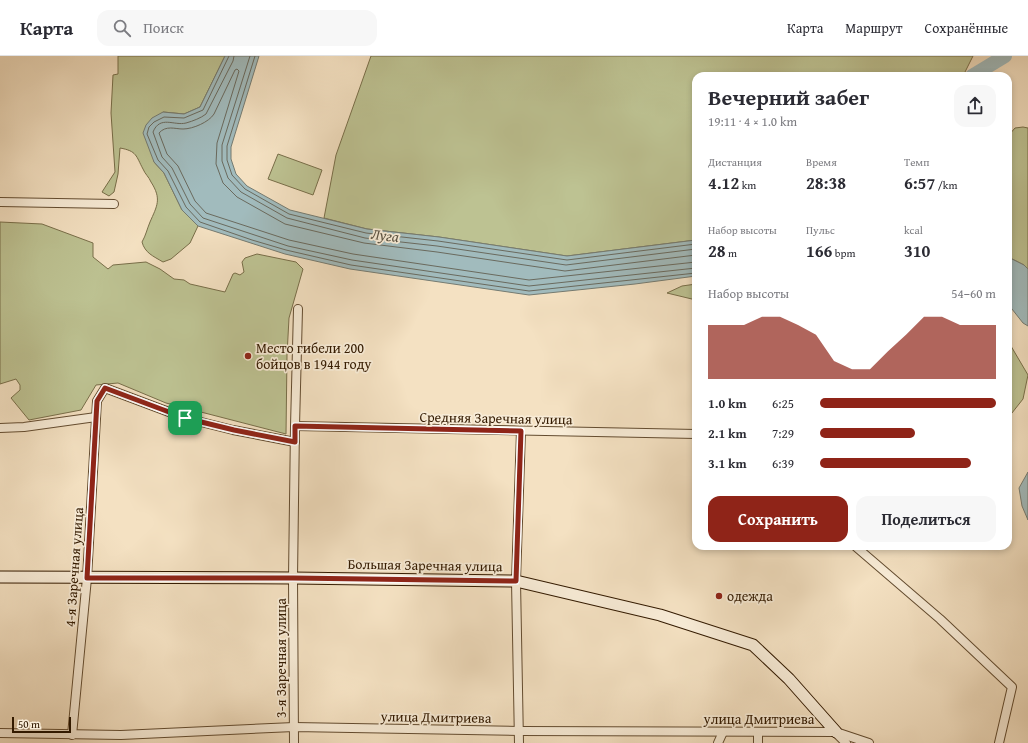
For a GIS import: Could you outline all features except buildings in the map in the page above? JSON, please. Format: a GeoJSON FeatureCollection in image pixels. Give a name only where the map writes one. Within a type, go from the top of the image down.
{"type":"FeatureCollection","features":[{"type":"Feature","properties":{"kind":"street"},"geometry":{"type":"LineString","coordinates":[[0,202],[114,204]]}},
{"type":"Feature","properties":{"kind":"street","name":"3-я Заречная улица"},"geometry":{"type":"LineString","coordinates":[[294,743],[293,578],[298,309]]}},
{"type":"Feature","properties":{"kind":"street","name":"4-я Заречная улица"},"geometry":{"type":"LineString","coordinates":[[72,735],[87,578],[97,401],[105,388],[185,418],[234,430],[295,442]]}},
{"type":"Feature","properties":{"kind":"street"},"geometry":{"type":"LineString","coordinates":[[0,428],[24,427],[96,417]]}},
{"type":"Feature","properties":{"kind":"street","name":"Средняя Заречная улица"},"geometry":{"type":"LineString","coordinates":[[295,426],[692,434]]}},
{"type":"Feature","properties":{"kind":"street"},"geometry":{"type":"LineString","coordinates":[[519,743],[516,581],[521,431]]}},
{"type":"Feature","properties":{"kind":"street"},"geometry":{"type":"LineString","coordinates":[[860,550],[940,619],[1012,687],[999,743]]}},
{"type":"Feature","properties":{"kind":"street","name":"Большая Заречная улица"},"geometry":{"type":"LineString","coordinates":[[0,577],[293,578],[516,581],[660,615],[753,645],[789,679],[846,743]]}},
{"type":"Feature","properties":{"kind":"street","name":"улица Дмитриева"},"geometry":{"type":"LineString","coordinates":[[0,733],[121,735],[294,727],[519,731],[836,732],[869,743]]}},
{"type":"Feature","properties":{"kind":"street"},"geometry":{"type":"LineString","coordinates":[[718,743],[723,732]]}},
{"type":"Feature","properties":{"kind":"street"},"geometry":{"type":"LineString","coordinates":[[758,732],[758,743]]}},
{"type":"Feature","properties":{"kind":"green space"},"geometry":{"type":"Polygon","coordinates":[[[118,56],[225,56],[200,107],[184,114],[163,112],[154,162],[164,173],[182,210],[198,226],[190,243],[171,259],[163,262],[147,252],[143,246],[142,242],[156,207],[157,198],[154,188],[137,157],[133,153],[126,149],[120,148],[118,174],[114,192],[109,196],[102,192],[115,172],[111,113],[113,75],[118,74],[118,56]]]}},
{"type":"Feature","properties":{"kind":"green space"},"geometry":{"type":"Polygon","coordinates":[[[371,56],[973,56],[965,72],[692,72],[692,240],[567,256],[439,237],[367,229],[324,218],[336,155],[371,56]]]}},
{"type":"Feature","properties":{"kind":"green space"},"geometry":{"type":"Polygon","coordinates":[[[1015,128],[1028,128],[1028,269],[1024,265],[1012,259],[1012,131],[1015,128]]]}},
{"type":"Feature","properties":{"kind":"green space"},"geometry":{"type":"Polygon","coordinates":[[[278,154],[322,170],[313,195],[268,179],[278,154]]]}},
{"type":"Feature","properties":{"kind":"green space"},"geometry":{"type":"Polygon","coordinates":[[[0,222],[42,224],[93,243],[93,257],[108,269],[113,265],[146,262],[160,269],[174,279],[184,280],[190,284],[225,292],[233,274],[235,273],[240,275],[244,272],[242,262],[245,258],[257,254],[296,262],[303,269],[289,318],[286,434],[166,403],[118,383],[96,385],[81,410],[29,420],[11,398],[20,390],[20,385],[16,379],[0,384],[0,222]]]}},
{"type":"Feature","properties":{"kind":"green space"},"geometry":{"type":"Polygon","coordinates":[[[692,285],[692,299],[667,293],[682,286],[692,285]]]}},
{"type":"Feature","properties":{"kind":"green space"},"geometry":{"type":"Polygon","coordinates":[[[1012,348],[1028,375],[1023,399],[1012,413],[1012,348]]]}},
{"type":"Feature","properties":{"kind":"water","name":"Луга"},"geometry":{"type":"Polygon","coordinates":[[[225,56],[259,56],[231,147],[231,159],[236,174],[247,186],[290,210],[367,229],[439,237],[567,256],[692,240],[692,277],[529,295],[350,269],[285,254],[198,226],[182,210],[164,173],[154,162],[143,133],[146,125],[152,118],[163,112],[184,114],[200,107],[225,56]]]}},
{"type":"Feature","properties":{"kind":"water"},"geometry":{"type":"Polygon","coordinates":[[[1012,259],[1024,265],[1028,269],[1028,326],[1023,323],[1012,309],[1012,259]]]}},
{"type":"Feature","properties":{"kind":"water"},"geometry":{"type":"Polygon","coordinates":[[[1028,472],[1028,520],[1022,506],[1019,488],[1028,472]]]}},
{"type":"Feature","properties":{"kind":"waterway"},"geometry":{"type":"LineString","coordinates":[[979,72],[1005,56]]}},
{"type":"Feature","properties":{"kind":"place","name":"Место гибели 200 бойцов в 1944 году"},"geometry":{"type":"Point","coordinates":[248,356]}},
{"type":"Feature","properties":{"kind":"place","name":"одежда"},"geometry":{"type":"Point","coordinates":[719,596]}},
{"type":"Feature","properties":{"kind":"route"},"geometry":{"type":"LineString","coordinates":[[105,388],[185,418],[234,430],[295,442],[295,426],[521,431],[516,581],[293,578],[87,578],[97,401],[105,388]]}}]}
